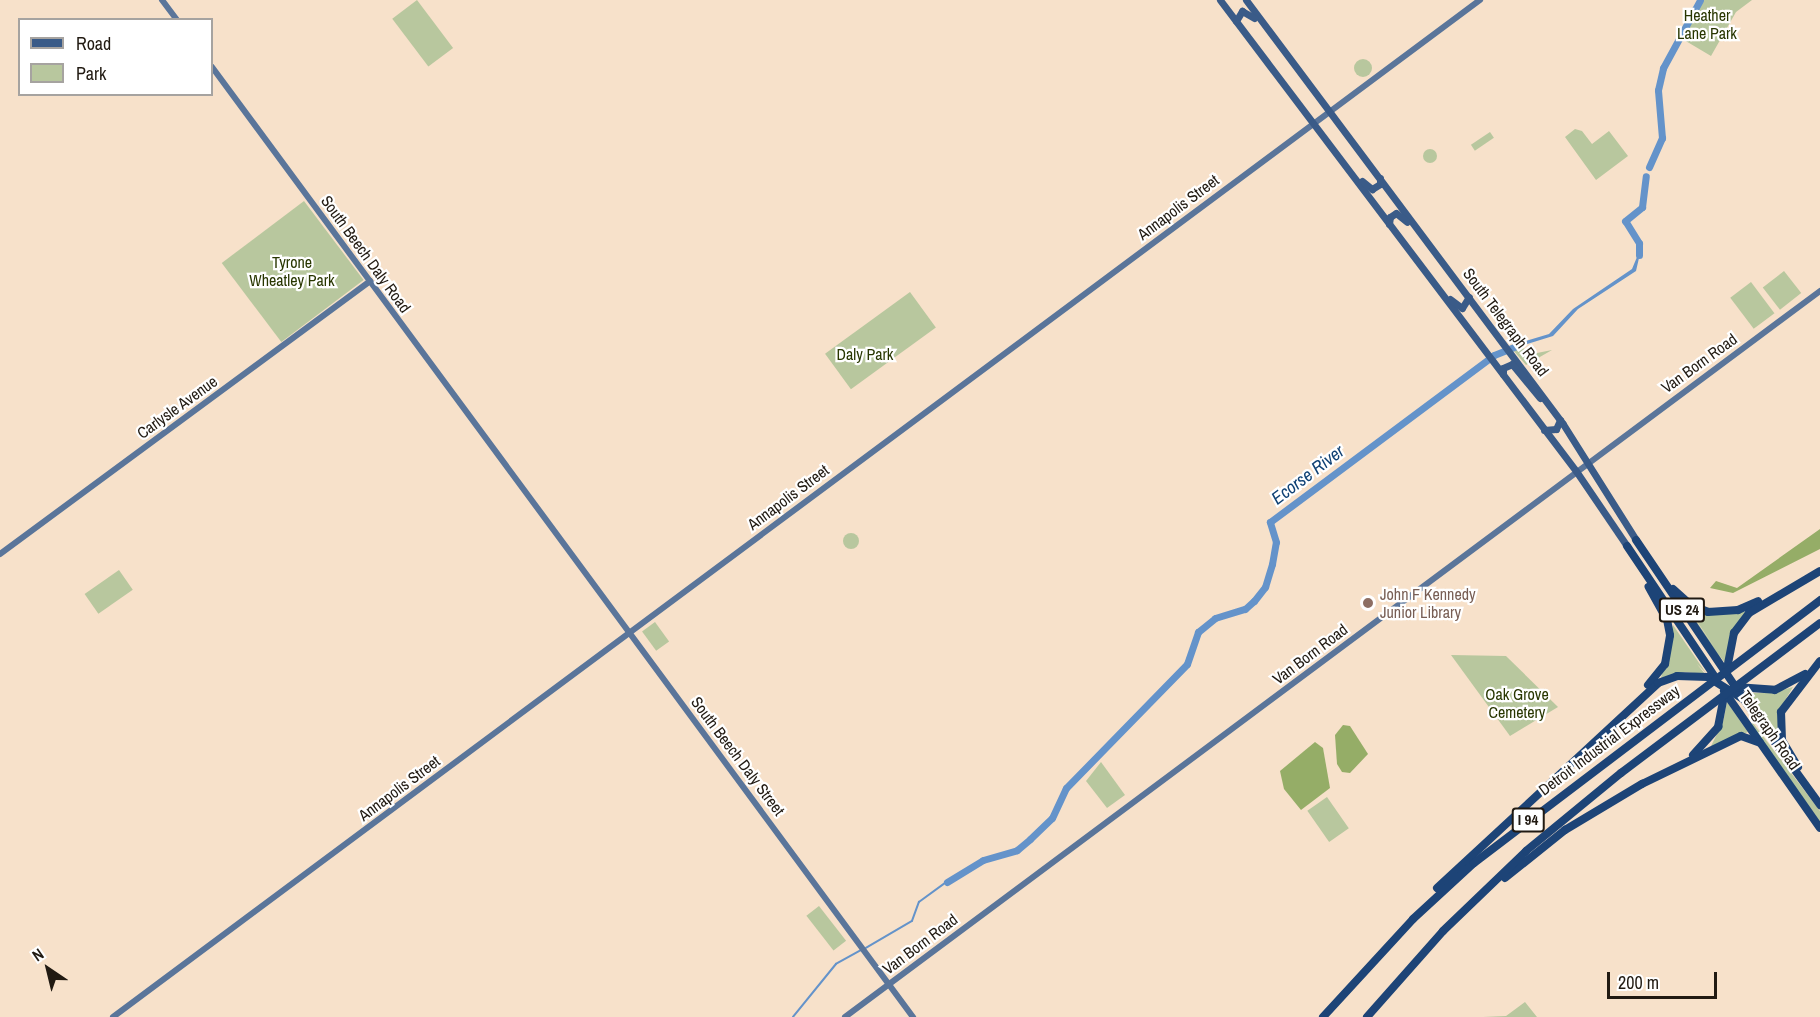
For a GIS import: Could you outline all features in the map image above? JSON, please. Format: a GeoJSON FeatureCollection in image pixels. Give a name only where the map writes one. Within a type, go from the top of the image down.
{"type":"FeatureCollection","features":[{"type":"Feature","properties":{"kind":"highway"},"geometry":{"type":"LineString","coordinates":[[1638,543],[1682,599],[1708,612],[1738,610],[1820,571]]}},
{"type":"Feature","properties":{"kind":"highway","name":"South Telegraph Road"},"geometry":{"type":"LineString","coordinates":[[1638,543],[1718,661],[1726,683]]}},
{"type":"Feature","properties":{"kind":"highway"},"geometry":{"type":"LineString","coordinates":[[1373,959],[1380,946],[1413,911],[1628,708],[1660,673],[1670,646],[1667,620],[1629,549]]}},
{"type":"Feature","properties":{"kind":"highway","name":"South Telegraph Road"},"geometry":{"type":"LineString","coordinates":[[1629,549],[1709,668],[1726,683]]}},
{"type":"Feature","properties":{"kind":"highway"},"geometry":{"type":"LineString","coordinates":[[1676,768],[1712,737],[1724,711],[1730,645],[1741,623],[1756,607],[1786,588]]}},
{"type":"Feature","properties":{"kind":"highway","name":"Detroit Industrial Expressway"},"geometry":{"type":"LineString","coordinates":[[1323,1017],[1373,959],[1474,863],[1820,600]]}},
{"type":"Feature","properties":{"kind":"highway","name":"Detroit Industrial Expressway"},"geometry":{"type":"LineString","coordinates":[[1367,1017],[1443,931],[1567,816],[1820,623]]}},
{"type":"Feature","properties":{"kind":"highway"},"geometry":{"type":"LineString","coordinates":[[1628,708],[1668,678],[1694,675],[1726,683],[1775,690],[1794,682],[1820,660]]}},
{"type":"Feature","properties":{"kind":"highway"},"geometry":{"type":"LineString","coordinates":[[1820,660],[1786,701],[1779,723],[1782,740],[1820,804]]}},
{"type":"Feature","properties":{"kind":"highway","name":"Telegraph Road"},"geometry":{"type":"LineString","coordinates":[[1726,683],[1743,699],[1820,804]]}},
{"type":"Feature","properties":{"kind":"highway","name":"Telegraph Road"},"geometry":{"type":"LineString","coordinates":[[1726,683],[1734,706],[1820,828]]}},
{"type":"Feature","properties":{"kind":"highway"},"geometry":{"type":"LineString","coordinates":[[1443,931],[1565,830],[1676,768],[1741,736],[1760,743]]}},
{"type":"Feature","properties":{"kind":"main road"},"geometry":{"type":"LineString","coordinates":[[162,0],[176,18]]}},
{"type":"Feature","properties":{"kind":"main road","name":"South Telegraph Road"},"geometry":{"type":"LineString","coordinates":[[1220,0],[1576,471],[1629,549]]}},
{"type":"Feature","properties":{"kind":"main road","name":"South Telegraph Road"},"geometry":{"type":"LineString","coordinates":[[1246,0],[1560,420],[1638,543]]}},
{"type":"Feature","properties":{"kind":"main road","name":"Annapolis Street"},"geometry":{"type":"LineString","coordinates":[[113,1017],[1480,0]]}},
{"type":"Feature","properties":{"kind":"main road"},"geometry":{"type":"LineString","coordinates":[[1236,21],[1242,11],[1250,13],[1298,69]]}},
{"type":"Feature","properties":{"kind":"main road","name":"South Beech Daly Road"},"geometry":{"type":"LineString","coordinates":[[213,68],[630,632]]}},
{"type":"Feature","properties":{"kind":"main road"},"geometry":{"type":"LineString","coordinates":[[1322,135],[1368,188],[1377,188],[1380,178]]}},
{"type":"Feature","properties":{"kind":"main road"},"geometry":{"type":"LineString","coordinates":[[1389,224],[1392,215],[1400,213],[1446,267]]}},
{"type":"Feature","properties":{"kind":"main road"},"geometry":{"type":"LineString","coordinates":[[1408,249],[1455,305],[1466,306],[1468,297]]}},
{"type":"Feature","properties":{"kind":"main road","name":"Carlysle Avenue"},"geometry":{"type":"LineString","coordinates":[[0,554],[370,281]]}},
{"type":"Feature","properties":{"kind":"main road","name":"Van Born Road"},"geometry":{"type":"LineString","coordinates":[[845,1017],[1588,461],[1820,291]]}},
{"type":"Feature","properties":{"kind":"main road"},"geometry":{"type":"LineString","coordinates":[[1503,374],[1506,365],[1514,365],[1551,408]]}},
{"type":"Feature","properties":{"kind":"main road"},"geometry":{"type":"LineString","coordinates":[[1543,429],[1556,429],[1560,420]]}},
{"type":"Feature","properties":{"kind":"main road","name":"South Beech Daly Street"},"geometry":{"type":"LineString","coordinates":[[630,632],[889,984]]}},
{"type":"Feature","properties":{"kind":"main road"},"geometry":{"type":"LineString","coordinates":[[889,984],[913,1017]]}},
{"type":"Feature","properties":{"kind":"green space"},"geometry":{"type":"Polygon","coordinates":[[[417,0],[453,48],[428,67],[392,19],[417,0]]]}},
{"type":"Feature","properties":{"kind":"green space","name":"Heather Lane Park"},"geometry":{"type":"Polygon","coordinates":[[[1700,0],[1752,0],[1736,12],[1711,56],[1679,37],[1700,0]]]}},
{"type":"Feature","properties":{"kind":"green space"},"geometry":{"type":"Polygon","coordinates":[[[1363,59],[1369,62],[1372,68],[1369,74],[1363,77],[1357,74],[1354,68],[1357,62],[1363,59]]]}},
{"type":"Feature","properties":{"kind":"green space"},"geometry":{"type":"Polygon","coordinates":[[[1575,129],[1582,131],[1592,144],[1609,131],[1628,156],[1596,180],[1565,137],[1575,129]]]}},
{"type":"Feature","properties":{"kind":"green space"},"geometry":{"type":"Polygon","coordinates":[[[1490,132],[1494,138],[1475,151],[1471,145],[1490,132]]]}},
{"type":"Feature","properties":{"kind":"green space"},"geometry":{"type":"Polygon","coordinates":[[[1427,149],[1433,149],[1437,156],[1433,163],[1427,163],[1423,159],[1423,153],[1427,149]]]}},
{"type":"Feature","properties":{"kind":"green space","name":"Tyrone Wheatley Park"},"geometry":{"type":"Polygon","coordinates":[[[304,201],[364,280],[281,342],[222,263],[304,201]]]}},
{"type":"Feature","properties":{"kind":"green space"},"geometry":{"type":"Polygon","coordinates":[[[1784,271],[1801,293],[1780,310],[1763,288],[1784,271]]]}},
{"type":"Feature","properties":{"kind":"green space"},"geometry":{"type":"Polygon","coordinates":[[[1751,282],[1774,313],[1754,329],[1730,298],[1751,282]]]}},
{"type":"Feature","properties":{"kind":"green space","name":"Daly Park"},"geometry":{"type":"Polygon","coordinates":[[[910,292],[936,328],[851,389],[825,354],[910,292]]]}},
{"type":"Feature","properties":{"kind":"green space"},"geometry":{"type":"Polygon","coordinates":[[[1519,347],[1537,353],[1552,350],[1526,365],[1513,350],[1519,347]]]}},
{"type":"Feature","properties":{"kind":"green space"},"geometry":{"type":"Polygon","coordinates":[[[1820,529],[1820,549],[1733,593],[1710,588],[1716,581],[1737,588],[1820,529]]]}},
{"type":"Feature","properties":{"kind":"green space"},"geometry":{"type":"Polygon","coordinates":[[[851,533],[859,541],[851,549],[843,541],[851,533]]]}},
{"type":"Feature","properties":{"kind":"green space"},"geometry":{"type":"Polygon","coordinates":[[[119,570],[133,590],[98,614],[85,594],[119,570]]]}},
{"type":"Feature","properties":{"kind":"green space"},"geometry":{"type":"Polygon","coordinates":[[[1685,605],[1715,648],[1686,605],[1747,612],[1730,638],[1725,663],[1719,655],[1724,664],[1685,605]]]}},
{"type":"Feature","properties":{"kind":"green space"},"geometry":{"type":"Polygon","coordinates":[[[655,622],[669,641],[656,651],[642,631],[655,622]]]}},
{"type":"Feature","properties":{"kind":"green space"},"geometry":{"type":"Polygon","coordinates":[[[1673,625],[1705,674],[1685,672],[1661,678],[1673,625]]]}},
{"type":"Feature","properties":{"kind":"green space","name":"Oak Grove Cemetery"},"geometry":{"type":"Polygon","coordinates":[[[1451,655],[1506,656],[1558,707],[1510,736],[1451,655]]]}},
{"type":"Feature","properties":{"kind":"green space"},"geometry":{"type":"Polygon","coordinates":[[[1793,687],[1781,707],[1776,737],[1745,693],[1772,693],[1793,687]]]}},
{"type":"Feature","properties":{"kind":"green space"},"geometry":{"type":"Polygon","coordinates":[[[1727,702],[1748,732],[1710,748],[1723,722],[1727,702]]]}},
{"type":"Feature","properties":{"kind":"green space"},"geometry":{"type":"Polygon","coordinates":[[[1753,723],[1820,811],[1820,822],[1751,724],[1753,723]]]}},
{"type":"Feature","properties":{"kind":"green space"},"geometry":{"type":"Polygon","coordinates":[[[1343,725],[1350,726],[1368,754],[1350,773],[1342,772],[1337,764],[1335,735],[1343,725]]]}},
{"type":"Feature","properties":{"kind":"green space"},"geometry":{"type":"Polygon","coordinates":[[[1315,742],[1323,748],[1330,788],[1301,810],[1284,789],[1280,771],[1315,742]]]}},
{"type":"Feature","properties":{"kind":"green space"},"geometry":{"type":"Polygon","coordinates":[[[1101,762],[1125,795],[1107,808],[1086,781],[1101,762]]]}},
{"type":"Feature","properties":{"kind":"green space"},"geometry":{"type":"Polygon","coordinates":[[[1327,797],[1349,828],[1329,842],[1307,811],[1327,797]]]}},
{"type":"Feature","properties":{"kind":"green space"},"geometry":{"type":"Polygon","coordinates":[[[819,906],[846,941],[833,951],[806,916],[819,906]]]}},
{"type":"Feature","properties":{"kind":"green space"},"geometry":{"type":"Polygon","coordinates":[[[1525,1002],[1537,1017],[1483,1017],[1506,1016],[1525,1002]]]}},
{"type":"Feature","properties":{"kind":"water"},"geometry":{"type":"Polygon","coordinates":[[[1642,245],[1636,271],[1578,309],[1553,336],[1514,348],[1512,345],[1549,334],[1573,309],[1632,269],[1642,245]]]}},
{"type":"Feature","properties":{"kind":"waterway","name":"Ecorse River"},"geometry":{"type":"LineString","coordinates":[[1649,167],[1662,138],[1658,90],[1663,68],[1700,0]]}},
{"type":"Feature","properties":{"kind":"waterway","name":"Ecorse River"},"geometry":{"type":"LineString","coordinates":[[1639,255],[1639,243],[1625,221],[1642,207],[1646,176]]}},
{"type":"Feature","properties":{"kind":"waterway","name":"Ecorse River"},"geometry":{"type":"LineString","coordinates":[[947,882],[983,860],[1017,850],[1030,839],[1052,818],[1066,788],[1187,664],[1198,632],[1215,618],[1245,609],[1254,601],[1265,587],[1272,564],[1276,542],[1270,522],[1494,355],[1521,344]]}},
{"type":"Feature","properties":{"kind":"waterway","name":"Ecorse River"},"geometry":{"type":"LineString","coordinates":[[866,948],[912,921],[919,902],[947,882]]}},
{"type":"Feature","properties":{"kind":"waterway","name":"Ecorse River"},"geometry":{"type":"LineString","coordinates":[[793,1017],[836,964],[861,950]]}},
{"type":"Feature","properties":{"kind":"place","name":"John F Kennedy Junior Library"},"geometry":{"type":"Point","coordinates":[1368,603]}}]}
